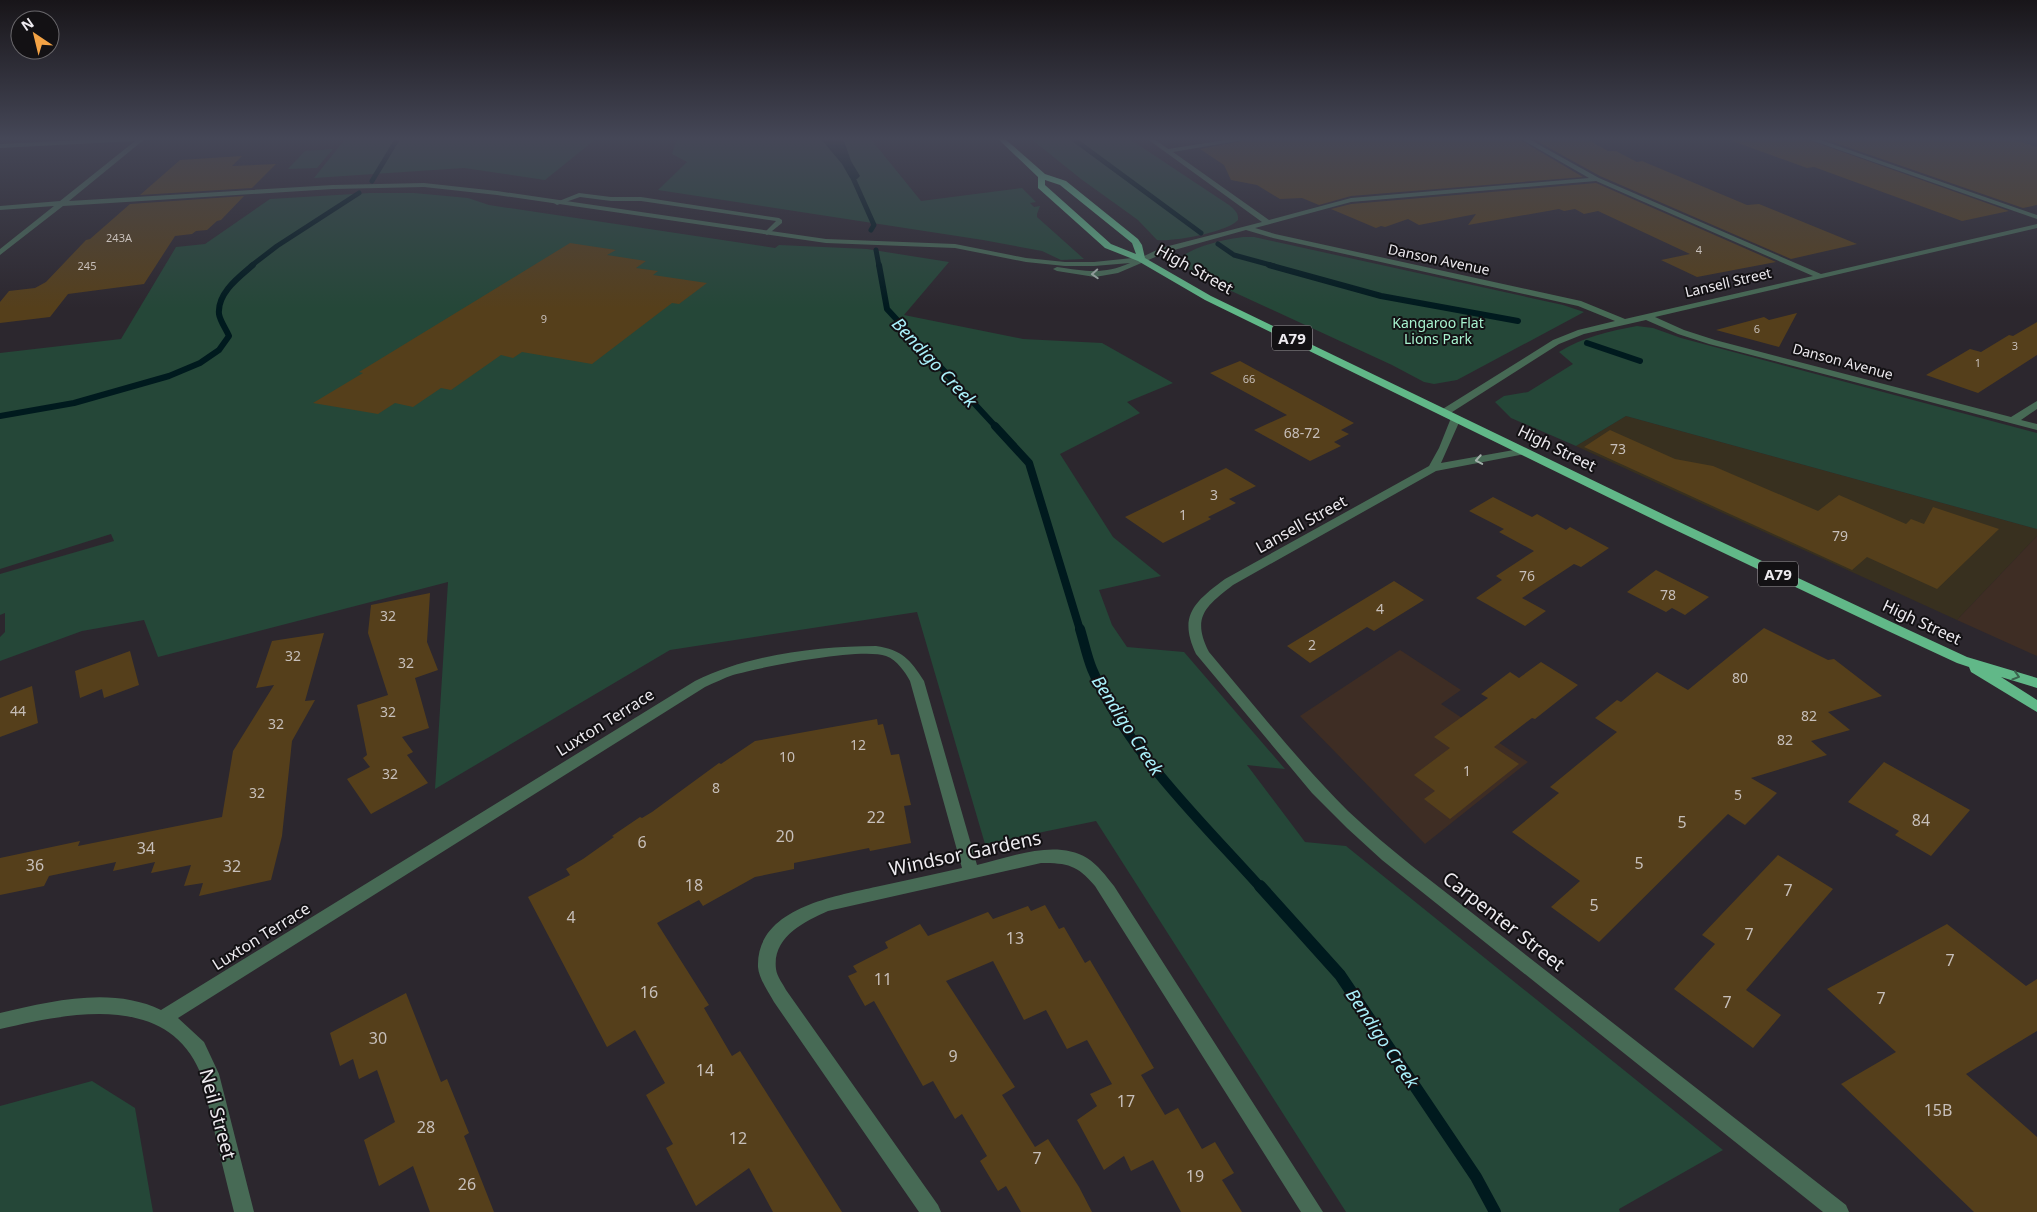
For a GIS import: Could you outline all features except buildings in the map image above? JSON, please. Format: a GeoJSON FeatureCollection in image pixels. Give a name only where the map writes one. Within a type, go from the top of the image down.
{"type":"FeatureCollection","features":[{"type":"Feature","properties":{"kind":"highway","name":"High Street"},"geometry":{"type":"LineString","coordinates":[[1050,195],[1114,249],[1140,259],[1208,298],[1705,540],[1962,660],[2037,708]]}},
{"type":"Feature","properties":{"kind":"highway","name":"High Street"},"geometry":{"type":"LineString","coordinates":[[1077,195],[1135,241],[1138,245],[1140,259]]}},
{"type":"Feature","properties":{"kind":"highway","name":"High Street"},"geometry":{"type":"LineString","coordinates":[[1962,660],[2037,683]]}},
{"type":"Feature","properties":{"kind":"street"},"geometry":{"type":"LineString","coordinates":[[0,253],[73,195]]}},
{"type":"Feature","properties":{"kind":"street"},"geometry":{"type":"LineString","coordinates":[[0,208],[220,195]]}},
{"type":"Feature","properties":{"kind":"street"},"geometry":{"type":"LineString","coordinates":[[500,195],[826,240],[955,246],[1026,260],[1067,272],[1094,275],[1125,268],[1140,259],[1164,250],[1337,203],[1363,198],[1405,195]]}},
{"type":"Feature","properties":{"kind":"street"},"geometry":{"type":"LineString","coordinates":[[1228,195],[1267,222]]}},
{"type":"Feature","properties":{"kind":"street"},"geometry":{"type":"LineString","coordinates":[[1632,195],[1820,276]]}},
{"type":"Feature","properties":{"kind":"street"},"geometry":{"type":"LineString","coordinates":[[1972,195],[2037,217]]}},
{"type":"Feature","properties":{"kind":"street","name":"Lansell Street"},"geometry":{"type":"LineString","coordinates":[[1445,412],[1556,342],[1581,332],[2037,226]]}},
{"type":"Feature","properties":{"kind":"street","name":"Danson Avenue"},"geometry":{"type":"LineString","coordinates":[[1247,228],[1273,236],[1581,304],[1622,321]]}},
{"type":"Feature","properties":{"kind":"street","name":"Danson Avenue"},"geometry":{"type":"LineString","coordinates":[[1645,316],[1681,332],[1712,342],[2037,427]]}},
{"type":"Feature","properties":{"kind":"street"},"geometry":{"type":"LineString","coordinates":[[2014,420],[2037,404]]}},
{"type":"Feature","properties":{"kind":"street"},"geometry":{"type":"LineString","coordinates":[[1433,468],[1444,448],[1456,418]]}},
{"type":"Feature","properties":{"kind":"street","name":"Lansell Street"},"geometry":{"type":"LineString","coordinates":[[1194,618],[1209,598],[1229,582],[1433,468],[1524,451]]}},
{"type":"Feature","properties":{"kind":"street","name":"Carpenter Street"},"geometry":{"type":"LineString","coordinates":[[1194,618],[1194,636],[1203,654],[1314,785],[1372,842],[1406,872],[1839,1212]]}},
{"type":"Feature","properties":{"kind":"street","name":"Luxton Terrace"},"geometry":{"type":"LineString","coordinates":[[162,1019],[689,690],[711,679],[745,668],[852,650],[887,652],[910,668],[917,682],[971,872]]}},
{"type":"Feature","properties":{"kind":"street","name":"Windsor Gardens"},"geometry":{"type":"LineString","coordinates":[[931,1212],[780,996],[767,969],[770,946],[781,928],[804,914],[826,905],[1041,857],[1064,856],[1080,860],[1095,873],[1313,1212]]}},
{"type":"Feature","properties":{"kind":"street","name":"Neil Street"},"geometry":{"type":"LineString","coordinates":[[0,1021],[52,1010],[84,1006],[113,1006],[139,1010],[162,1019],[178,1029],[192,1041],[210,1074],[244,1212]]}},
{"type":"Feature","properties":{"kind":"lane"},"geometry":{"type":"LineString","coordinates":[[558,203],[579,195],[611,199],[641,199],[779,220],[779,223],[767,233]]}},
{"type":"Feature","properties":{"kind":"shaded area"},"geometry":{"type":"Polygon","coordinates":[[[1626,416],[2037,529],[2037,536],[1957,620],[1576,446],[1626,416]]]}},
{"type":"Feature","properties":{"kind":"shaded area"},"geometry":{"type":"Polygon","coordinates":[[[2037,536],[2037,656],[1957,620],[2037,536]]]}},
{"type":"Feature","properties":{"kind":"shaded area"},"geometry":{"type":"Polygon","coordinates":[[[1400,650],[1461,690],[1441,704],[1528,762],[1425,844],[1300,716],[1400,650]]]}},
{"type":"Feature","properties":{"kind":"green space"},"geometry":{"type":"Polygon","coordinates":[[[344,195],[431,195],[468,198],[489,205],[775,248],[779,245],[867,249],[949,262],[904,315],[1023,339],[1102,343],[1173,383],[1127,402],[1140,413],[1060,454],[1113,537],[1161,576],[1099,590],[1112,625],[1127,647],[1184,652],[1285,769],[1247,765],[1305,842],[1346,846],[1723,1150],[1619,1209],[1620,1212],[1346,1212],[1096,821],[985,844],[917,612],[670,650],[435,789],[448,582],[158,657],[144,620],[82,631],[0,661],[0,637],[5,632],[5,613],[0,615],[0,574],[114,541],[111,534],[0,569],[0,353],[121,339],[176,247],[205,244],[270,199],[344,195]]]}},
{"type":"Feature","properties":{"kind":"green space"},"geometry":{"type":"Polygon","coordinates":[[[688,195],[916,195],[921,201],[971,195],[1029,195],[1036,202],[1030,203],[1034,207],[1040,206],[1037,217],[1084,259],[1061,260],[1042,251],[983,240],[688,195]]]}},
{"type":"Feature","properties":{"kind":"green space"},"geometry":{"type":"Polygon","coordinates":[[[1103,195],[1213,195],[1229,205],[1237,213],[1238,218],[1232,224],[1212,232],[1165,240],[1157,240],[1138,220],[1103,195]]]}},
{"type":"Feature","properties":{"kind":"green space","name":"Kangaroo Flat Lions Park"},"geometry":{"type":"Polygon","coordinates":[[[1243,237],[1254,237],[1563,305],[1584,312],[1457,380],[1434,384],[1424,382],[1392,365],[1214,283],[1190,270],[1179,260],[1184,255],[1199,248],[1243,237]]]}},
{"type":"Feature","properties":{"kind":"green space"},"geometry":{"type":"Polygon","coordinates":[[[1637,326],[1653,328],[1681,338],[2037,433],[2037,529],[1626,416],[1576,446],[1511,418],[1495,402],[1504,396],[1528,392],[1573,364],[1559,352],[1568,347],[1597,335],[1637,326]]]}},
{"type":"Feature","properties":{"kind":"green space"},"geometry":{"type":"Polygon","coordinates":[[[92,1081],[135,1108],[153,1212],[0,1212],[0,1106],[92,1081]]]}},
{"type":"Feature","properties":{"kind":"waterway"},"geometry":{"type":"LineString","coordinates":[[251,266],[277,246],[357,195]]}},
{"type":"Feature","properties":{"kind":"waterway","name":"Bendigo Creek"},"geometry":{"type":"LineString","coordinates":[[860,195],[874,225],[871,230]]}},
{"type":"Feature","properties":{"kind":"waterway"},"geometry":{"type":"LineString","coordinates":[[1149,195],[1201,233]]}},
{"type":"Feature","properties":{"kind":"waterway"},"geometry":{"type":"LineString","coordinates":[[1218,244],[1234,255],[1274,266]]}},
{"type":"Feature","properties":{"kind":"waterway","name":"Bendigo Creek"},"geometry":{"type":"LineString","coordinates":[[876,250],[879,266]]}},
{"type":"Feature","properties":{"kind":"waterway"},"geometry":{"type":"LineString","coordinates":[[0,416],[74,403],[169,376],[200,363],[219,350],[229,336],[219,314],[221,299],[230,286],[253,265]]}},
{"type":"Feature","properties":{"kind":"waterway","name":"Bendigo Creek"},"geometry":{"type":"LineString","coordinates":[[879,265],[887,309],[996,427]]}},
{"type":"Feature","properties":{"kind":"waterway"},"geometry":{"type":"LineString","coordinates":[[1269,265],[1381,296],[1518,321]]}},
{"type":"Feature","properties":{"kind":"waterway"},"geometry":{"type":"LineString","coordinates":[[1587,343],[1640,361]]}},
{"type":"Feature","properties":{"kind":"waterway","name":"Bendigo Creek"},"geometry":{"type":"LineString","coordinates":[[995,426],[1029,463],[1080,630]]}},
{"type":"Feature","properties":{"kind":"waterway","name":"Bendigo Creek"},"geometry":{"type":"LineString","coordinates":[[1080,629],[1092,669],[1107,699],[1145,757],[1191,812],[1261,888]]}},
{"type":"Feature","properties":{"kind":"waterway","name":"Bendigo Creek"},"geometry":{"type":"LineString","coordinates":[[1260,886],[1340,975],[1476,1177],[1495,1212]]}}]}
